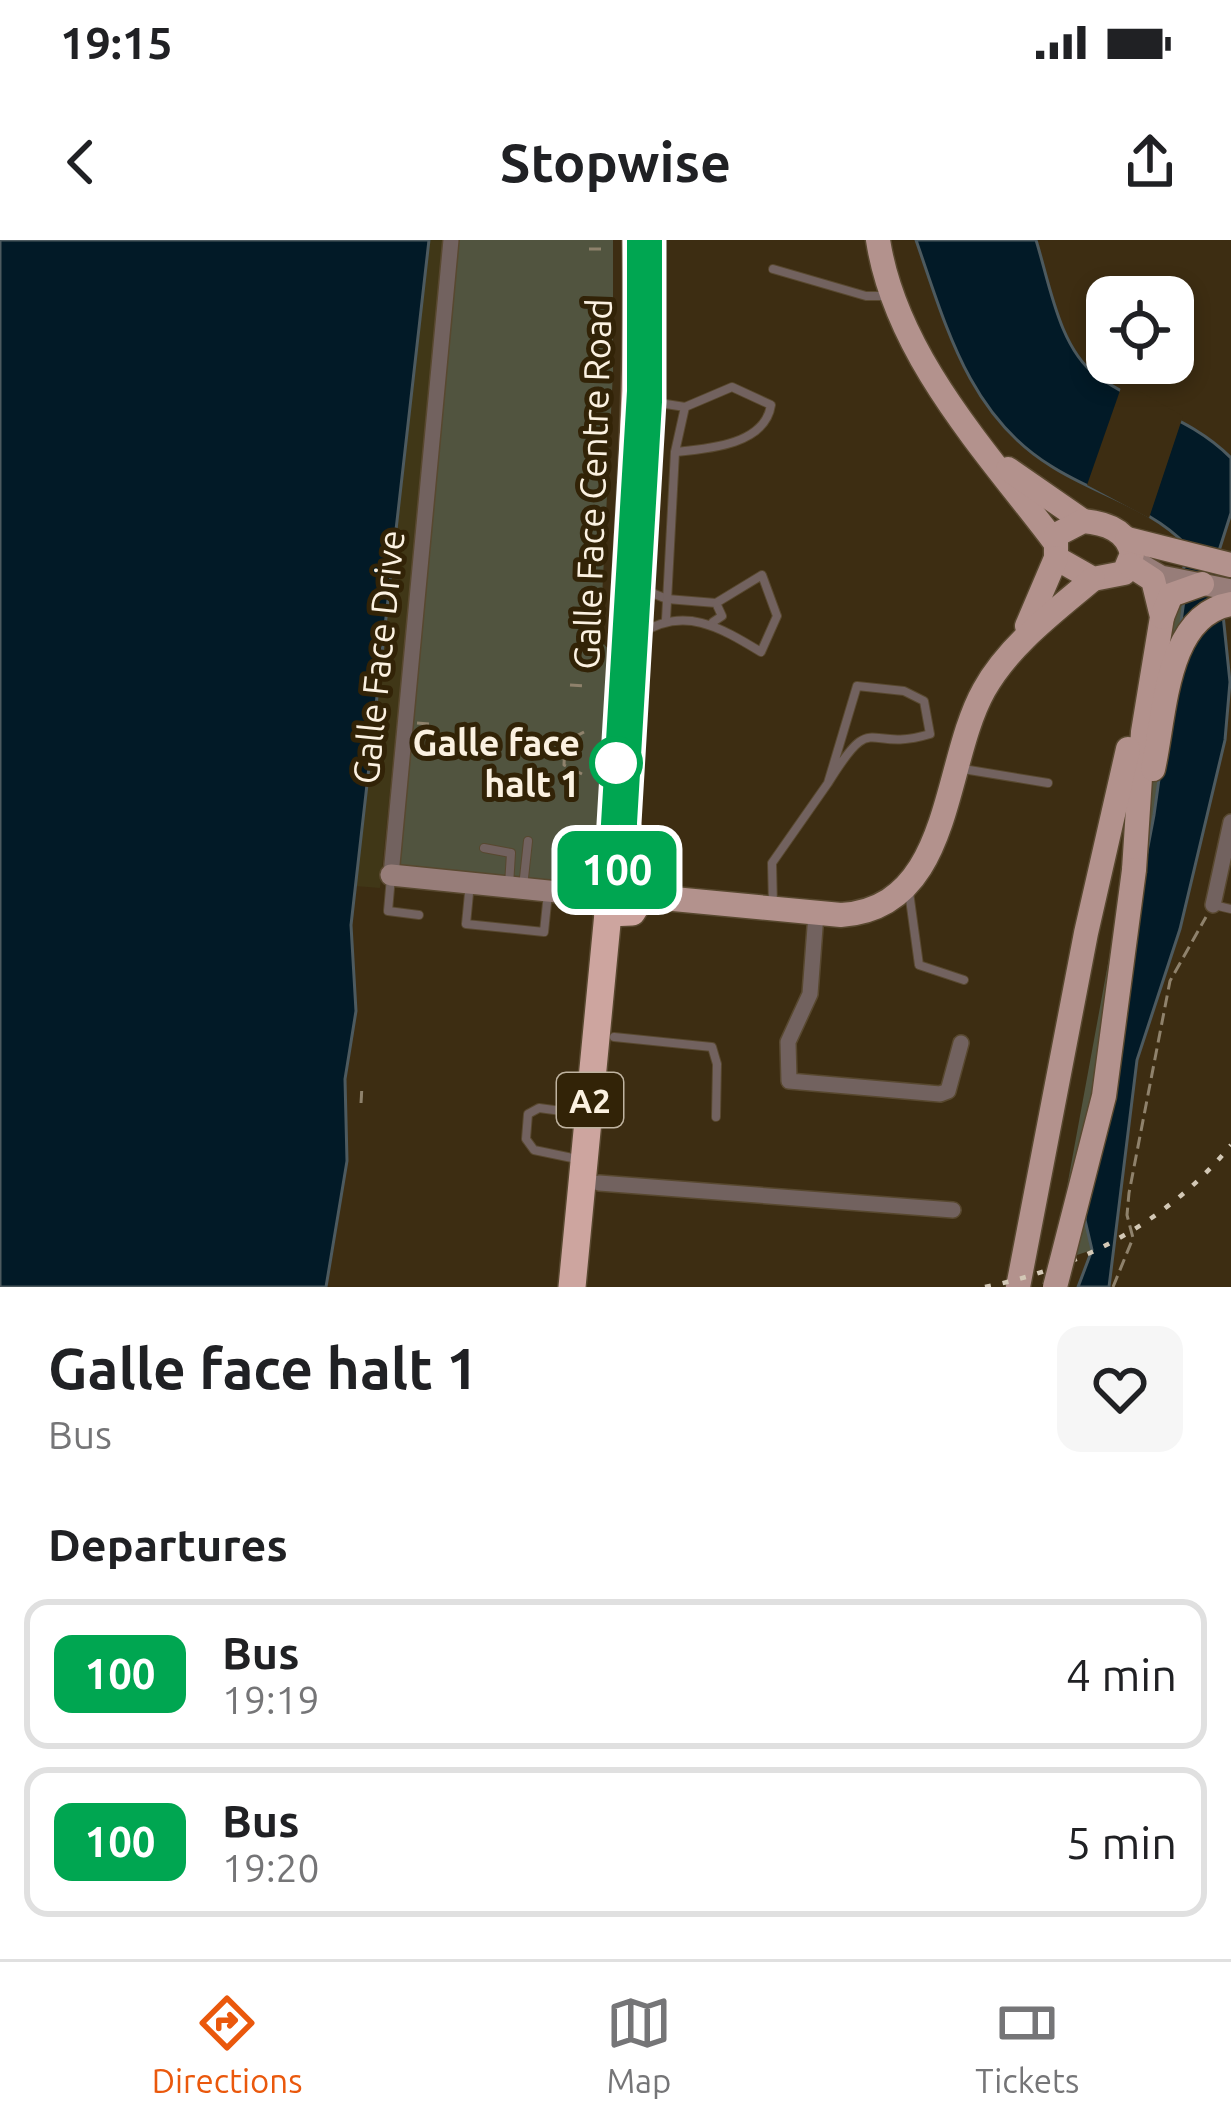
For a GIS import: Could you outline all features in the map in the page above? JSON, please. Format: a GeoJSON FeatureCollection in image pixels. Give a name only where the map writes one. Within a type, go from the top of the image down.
{"type":"FeatureCollection","features":[{"type":"Feature","properties":{"kind":"highway","name":"Galle Face Centre Road"},"geometry":{"type":"LineString","coordinates":[[618,894],[640,635],[654,594],[653,402],[636,240]]}},
{"type":"Feature","properties":{"kind":"highway","name":"Galle Face Centre Road"},"geometry":{"type":"LineString","coordinates":[[618,894],[653,240]]}},
{"type":"Feature","properties":{"kind":"highway","name":"A2"},"geometry":{"type":"LineString","coordinates":[[572,1287],[614,1037],[618,894]]}},
{"type":"Feature","properties":{"kind":"highway","name":"A2"},"geometry":{"type":"LineString","coordinates":[[590,1287],[588,1114],[618,894]]}},
{"type":"Feature","properties":{"kind":"main road"},"geometry":{"type":"LineString","coordinates":[[878,240],[895,296],[934,378],[1071,571],[1093,579],[1231,565]]}},
{"type":"Feature","properties":{"kind":"main road"},"geometry":{"type":"LineString","coordinates":[[986,453],[1083,521]]}},
{"type":"Feature","properties":{"kind":"main road"},"geometry":{"type":"LineString","coordinates":[[618,894],[816,914],[861,913],[909,884],[933,843],[978,702],[1046,592],[1062,527],[1083,521],[1103,524],[1151,571],[1202,584]]}},
{"type":"Feature","properties":{"kind":"main road"},"geometry":{"type":"LineString","coordinates":[[1151,571],[1231,576]]}},
{"type":"Feature","properties":{"kind":"main road"},"geometry":{"type":"LineString","coordinates":[[1018,1287],[1086,933],[1128,749],[1151,571]]}},
{"type":"Feature","properties":{"kind":"main road"},"geometry":{"type":"LineString","coordinates":[[1055,1287],[1104,1096],[1134,859],[1151,571]]}},
{"type":"Feature","properties":{"kind":"main road"},"geometry":{"type":"LineString","coordinates":[[1018,644],[1093,579]]}},
{"type":"Feature","properties":{"kind":"main road"},"geometry":{"type":"LineString","coordinates":[[1134,859],[1176,658],[1189,629],[1203,614],[1231,604]]}},
{"type":"Feature","properties":{"kind":"main road"},"geometry":{"type":"LineString","coordinates":[[1128,749],[1126,785],[1134,859]]}},
{"type":"Feature","properties":{"kind":"street","name":"Galle Face Drive"},"geometry":{"type":"LineString","coordinates":[[391,875],[451,240]]}},
{"type":"Feature","properties":{"kind":"street"},"geometry":{"type":"LineString","coordinates":[[1202,584],[1231,590]]}},
{"type":"Feature","properties":{"kind":"street"},"geometry":{"type":"LineString","coordinates":[[1213,905],[1231,821]]}},
{"type":"Feature","properties":{"kind":"street"},"geometry":{"type":"LineString","coordinates":[[391,875],[618,894]]}},
{"type":"Feature","properties":{"kind":"street"},"geometry":{"type":"LineString","coordinates":[[816,914],[810,994],[788,1042],[789,1082],[940,1094],[948,1091],[961,1043]]}},
{"type":"Feature","properties":{"kind":"street"},"geometry":{"type":"LineString","coordinates":[[592,1172],[953,1210]]}},
{"type":"Feature","properties":{"kind":"lane"},"geometry":{"type":"LineString","coordinates":[[773,268],[866,296],[895,296]]}},
{"type":"Feature","properties":{"kind":"lane"},"geometry":{"type":"LineString","coordinates":[[653,402],[685,407],[732,387],[771,405],[758,430],[716,449],[675,452]]}},
{"type":"Feature","properties":{"kind":"lane"},"geometry":{"type":"LineString","coordinates":[[666,620],[654,594],[685,407]]}},
{"type":"Feature","properties":{"kind":"lane"},"geometry":{"type":"LineString","coordinates":[[640,635],[666,620],[713,622],[760,652],[777,616],[762,575],[716,603],[654,594]]}},
{"type":"Feature","properties":{"kind":"lane"},"geometry":{"type":"LineString","coordinates":[[713,622],[722,616],[716,603]]}},
{"type":"Feature","properties":{"kind":"lane"},"geometry":{"type":"LineString","coordinates":[[773,909],[772,862],[828,783],[853,742],[863,737],[904,742],[930,734],[924,701],[904,691],[857,686],[828,783]]}},
{"type":"Feature","properties":{"kind":"lane"},"geometry":{"type":"LineString","coordinates":[[956,768],[1048,783]]}},
{"type":"Feature","properties":{"kind":"lane"},"geometry":{"type":"LineString","coordinates":[[1026,1249],[1038,1245],[1066,1061],[1126,785]]}},
{"type":"Feature","properties":{"kind":"lane"},"geometry":{"type":"LineString","coordinates":[[516,888],[528,841]]}},
{"type":"Feature","properties":{"kind":"lane"},"geometry":{"type":"LineString","coordinates":[[484,848],[511,853],[516,888]]}},
{"type":"Feature","properties":{"kind":"lane"},"geometry":{"type":"LineString","coordinates":[[391,875],[388,911],[418,915]]}},
{"type":"Feature","properties":{"kind":"lane"},"geometry":{"type":"LineString","coordinates":[[470,883],[466,924],[544,932],[549,891]]}},
{"type":"Feature","properties":{"kind":"lane"},"geometry":{"type":"LineString","coordinates":[[909,884],[919,965],[964,980]]}},
{"type":"Feature","properties":{"kind":"lane"},"geometry":{"type":"LineString","coordinates":[[1213,905],[1231,910]]}},
{"type":"Feature","properties":{"kind":"lane"},"geometry":{"type":"LineString","coordinates":[[614,1037],[712,1047],[717,1064],[716,1118]]}},
{"type":"Feature","properties":{"kind":"lane"},"geometry":{"type":"LineString","coordinates":[[588,1114],[539,1108],[528,1114],[526,1139],[534,1150],[592,1172]]}},
{"type":"Feature","properties":{"kind":"path"},"geometry":{"type":"LineString","coordinates":[[589,249],[602,248]]}},
{"type":"Feature","properties":{"kind":"path"},"geometry":{"type":"LineString","coordinates":[[590,396],[601,396]]}},
{"type":"Feature","properties":{"kind":"path"},"geometry":{"type":"LineString","coordinates":[[582,537],[594,538]]}},
{"type":"Feature","properties":{"kind":"path"},"geometry":{"type":"LineString","coordinates":[[570,685],[586,686]]}},
{"type":"Feature","properties":{"kind":"path"},"geometry":{"type":"LineString","coordinates":[[582,774],[564,764],[565,742],[584,732]]}},
{"type":"Feature","properties":{"kind":"path"},"geometry":{"type":"LineString","coordinates":[[1113,1287],[1133,1238],[1127,1215],[1129,1193],[1170,981],[1213,905]]}},
{"type":"Feature","properties":{"kind":"path"},"geometry":{"type":"LineString","coordinates":[[361,1103],[362,1087]]}},
{"type":"Feature","properties":{"kind":"green space"},"geometry":{"type":"Polygon","coordinates":[[[446,240],[613,240],[613,371],[600,640],[612,653],[611,675],[597,840],[587,879],[575,882],[384,867],[446,240]]]}},
{"type":"Feature","properties":{"kind":"green space"},"geometry":{"type":"Polygon","coordinates":[[[1179,577],[1187,579],[1178,670],[1085,1220],[1092,1250],[1053,1263],[1179,577]]]}},
{"type":"Feature","properties":{"kind":"sand"},"geometry":{"type":"Polygon","coordinates":[[[429,240],[446,240],[380,888],[355,886],[429,240]]]}},
{"type":"Feature","properties":{"kind":"water"},"geometry":{"type":"Polygon","coordinates":[[[0,240],[429,240],[351,925],[356,1011],[345,1079],[347,1161],[326,1287],[0,1287],[0,240]]]}},
{"type":"Feature","properties":{"kind":"water"},"geometry":{"type":"Polygon","coordinates":[[[916,240],[1036,240],[1064,331],[1086,366],[1086,384],[1110,384],[1200,433],[1231,458],[1231,513],[1217,557],[1230,682],[1225,740],[1180,929],[1137,1060],[1109,1287],[1078,1287],[1092,1250],[1085,1220],[1090,1152],[1154,815],[1187,579],[1179,577],[1189,558],[1187,546],[1157,521],[1068,476],[1023,445],[980,395],[938,305],[916,240]]]}},
{"type":"Feature","properties":{"kind":"pier"},"geometry":{"type":"Polygon","coordinates":[[[1122,384],[1183,416],[1149,518],[1087,485],[1122,384]]]}},
{"type":"Feature","properties":{"kind":"railway"},"geometry":{"type":"LineString","coordinates":[[985,1287],[1055,1267],[1120,1237],[1180,1197],[1231,1145]]}},
{"type":"Feature","properties":{"kind":"bus line","name":"100"},"geometry":{"type":"LineString","coordinates":[[636,240],[636,391],[607,874],[630,873],[628,823],[653,402],[653,240]]}},
{"type":"Feature","properties":{"kind":"place","name":"Galle face halt 1"},"geometry":{"type":"Point","coordinates":[616,763]}}]}
